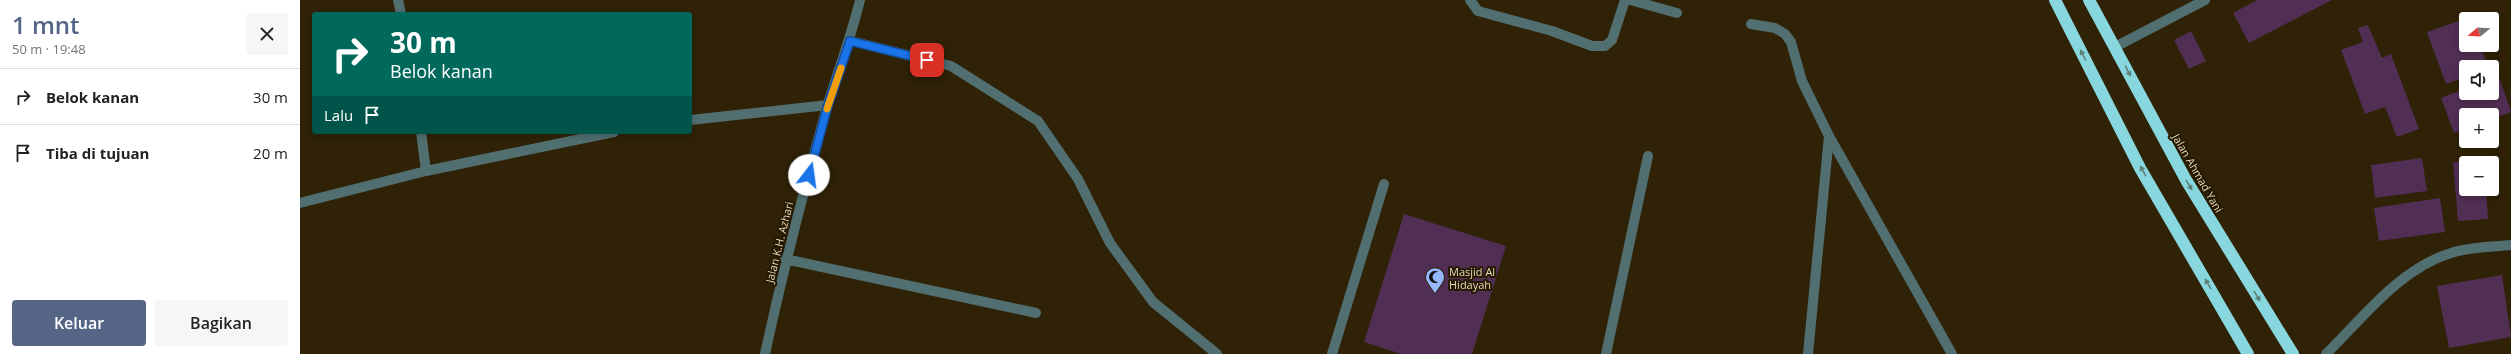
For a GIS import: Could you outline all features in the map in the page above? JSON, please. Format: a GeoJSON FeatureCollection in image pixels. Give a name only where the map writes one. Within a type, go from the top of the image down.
{"type":"FeatureCollection","features":[{"type":"Feature","properties":{"kind":"highway"},"geometry":{"type":"LineString","coordinates":[[2055,0],[2140,168],[2248,354]]}},
{"type":"Feature","properties":{"kind":"highway","name":"Jalan Ahmad Yani"},"geometry":{"type":"LineString","coordinates":[[2089,0],[2186,180],[2293,354]]}},
{"type":"Feature","properties":{"kind":"street"},"geometry":{"type":"LineString","coordinates":[[398,0],[401,12]]}},
{"type":"Feature","properties":{"kind":"street","name":"Jalan K.H. Azhari"},"geometry":{"type":"LineString","coordinates":[[765,354],[786,260],[828,105],[850,41],[860,0]]}},
{"type":"Feature","properties":{"kind":"street"},"geometry":{"type":"LineString","coordinates":[[1470,0],[1478,11],[1545,29],[1592,46],[1605,46],[1612,40],[1625,0]]}},
{"type":"Feature","properties":{"kind":"street"},"geometry":{"type":"LineString","coordinates":[[1630,0],[1677,13]]}},
{"type":"Feature","properties":{"kind":"street"},"geometry":{"type":"LineString","coordinates":[[2115,47],[2205,0]]}},
{"type":"Feature","properties":{"kind":"street"},"geometry":{"type":"LineString","coordinates":[[1751,24],[1775,28],[1785,34],[1791,42],[1802,81],[1829,136],[1867,207],[1952,354]]}},
{"type":"Feature","properties":{"kind":"street"},"geometry":{"type":"LineString","coordinates":[[850,41],[950,66],[1038,121],[1078,179],[1110,243],[1153,302],[1217,354]]}},
{"type":"Feature","properties":{"kind":"street"},"geometry":{"type":"LineString","coordinates":[[692,120],[828,105]]}},
{"type":"Feature","properties":{"kind":"street"},"geometry":{"type":"LineString","coordinates":[[421,134],[426,171]]}},
{"type":"Feature","properties":{"kind":"street"},"geometry":{"type":"LineString","coordinates":[[300,203],[426,171],[604,134]]}},
{"type":"Feature","properties":{"kind":"street"},"geometry":{"type":"LineString","coordinates":[[1808,354],[1829,136]]}},
{"type":"Feature","properties":{"kind":"street"},"geometry":{"type":"LineString","coordinates":[[1606,354],[1648,156]]}},
{"type":"Feature","properties":{"kind":"street"},"geometry":{"type":"LineString","coordinates":[[1332,354],[1384,184]]}},
{"type":"Feature","properties":{"kind":"street"},"geometry":{"type":"LineString","coordinates":[[2326,354],[2401,280],[2427,262],[2452,253],[2511,245]]}},
{"type":"Feature","properties":{"kind":"street"},"geometry":{"type":"LineString","coordinates":[[786,260],[1036,313]]}},
{"type":"Feature","properties":{"kind":"building"},"geometry":{"type":"Polygon","coordinates":[[[2257,0],[2332,0],[2249,43],[2233,13],[2257,0]]]}},
{"type":"Feature","properties":{"kind":"building"},"geometry":{"type":"Polygon","coordinates":[[[2459,21],[2459,52],[2483,52],[2485,60],[2459,60],[2459,79],[2446,84],[2427,32],[2459,21]]]}},
{"type":"Feature","properties":{"kind":"building"},"geometry":{"type":"Polygon","coordinates":[[[2368,25],[2382,58],[2391,54],[2419,129],[2397,137],[2385,107],[2365,114],[2341,50],[2363,42],[2358,28],[2368,25]]]}},
{"type":"Feature","properties":{"kind":"building"},"geometry":{"type":"Polygon","coordinates":[[[2191,31],[2206,61],[2189,69],[2174,40],[2191,31]]]}},
{"type":"Feature","properties":{"kind":"building"},"geometry":{"type":"Polygon","coordinates":[[[2499,77],[2511,112],[2499,116],[2499,108],[2459,108],[2459,131],[2454,133],[2441,98],[2459,91],[2459,100],[2499,100],[2499,77]]]}},
{"type":"Feature","properties":{"kind":"building"},"geometry":{"type":"Polygon","coordinates":[[[2422,158],[2427,191],[2375,198],[2371,165],[2422,158]]]}},
{"type":"Feature","properties":{"kind":"building"},"geometry":{"type":"Polygon","coordinates":[[[2453,162],[2459,162],[2459,196],[2486,196],[2488,219],[2458,221],[2453,162]]]}},
{"type":"Feature","properties":{"kind":"building"},"geometry":{"type":"Polygon","coordinates":[[[2440,198],[2445,232],[2379,241],[2374,208],[2440,198]]]}},
{"type":"Feature","properties":{"kind":"building","name":"Masjid Al Hidayah"},"geometry":{"type":"Polygon","coordinates":[[[1404,214],[1506,246],[1472,354],[1401,354],[1364,342],[1404,214]]]}},
{"type":"Feature","properties":{"kind":"building"},"geometry":{"type":"Polygon","coordinates":[[[2502,275],[2511,337],[2449,348],[2437,286],[2502,275]]]}},
{"type":"Feature","properties":{"kind":"slow traffic"},"geometry":{"type":"LineString","coordinates":[[827,109],[841,68]]}},
{"type":"Feature","properties":{"kind":"place","name":"Masjid Al Hidayah"},"geometry":{"type":"Point","coordinates":[1435,294]}},
{"type":"Feature","properties":{"kind":"route"},"geometry":{"type":"LineString","coordinates":[[809,175],[828,105],[850,41],[927,60]]}}]}
